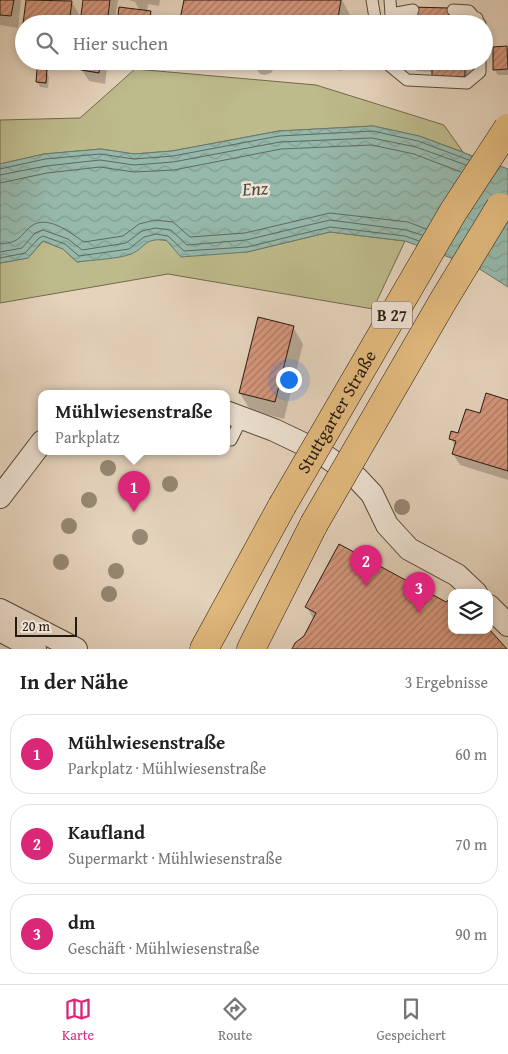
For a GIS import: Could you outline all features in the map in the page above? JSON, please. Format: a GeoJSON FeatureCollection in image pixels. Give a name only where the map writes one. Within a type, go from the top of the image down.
{"type":"FeatureCollection","features":[{"type":"Feature","properties":{"kind":"main road","name":"Stuttgarter Straße"},"geometry":{"type":"LineString","coordinates":[[203,646],[448,220],[508,128]]}},
{"type":"Feature","properties":{"kind":"main road","name":"Stuttgarter Straße"},"geometry":{"type":"LineString","coordinates":[[251,649],[314,524],[433,318],[508,195]]}},
{"type":"Feature","properties":{"kind":"street"},"geometry":{"type":"LineString","coordinates":[[234,415],[274,430],[318,451],[357,478],[372,494],[387,525],[410,549],[457,575],[472,589]]}},
{"type":"Feature","properties":{"kind":"street"},"geometry":{"type":"LineString","coordinates":[[2,498],[38,448]]}},
{"type":"Feature","properties":{"kind":"street"},"geometry":{"type":"LineString","coordinates":[[0,610],[76,649]]}},
{"type":"Feature","properties":{"kind":"street"},"geometry":{"type":"LineString","coordinates":[[493,610],[508,625]]}},
{"type":"Feature","properties":{"kind":"street"},"geometry":{"type":"LineString","coordinates":[[0,630],[35,649]]}},
{"type":"Feature","properties":{"kind":"lane"},"geometry":{"type":"LineString","coordinates":[[372,0],[374,15]]}},
{"type":"Feature","properties":{"kind":"lane"},"geometry":{"type":"LineString","coordinates":[[390,0],[392,15]]}},
{"type":"Feature","properties":{"kind":"lane"},"geometry":{"type":"LineString","coordinates":[[453,15],[469,11],[473,15]]}},
{"type":"Feature","properties":{"kind":"lane"},"geometry":{"type":"LineString","coordinates":[[409,15],[413,14]]}},
{"type":"Feature","properties":{"kind":"lane"},"geometry":{"type":"LineString","coordinates":[[395,70],[407,80],[467,83],[480,70]]}},
{"type":"Feature","properties":{"kind":"lane"},"geometry":{"type":"LineString","coordinates":[[402,70],[407,80]]}},
{"type":"Feature","properties":{"kind":"lane"},"geometry":{"type":"LineString","coordinates":[[231,440],[234,415]]}},
{"type":"Feature","properties":{"kind":"shaded area"},"geometry":{"type":"Polygon","coordinates":[[[134,70],[316,85],[444,125],[463,152],[419,136],[373,126],[279,131],[172,151],[134,154],[101,149],[44,154],[0,164],[0,120],[80,118],[134,70]]]}},
{"type":"Feature","properties":{"kind":"shaded area"},"geometry":{"type":"Polygon","coordinates":[[[330,232],[405,241],[373,309],[168,274],[0,303],[0,263],[28,258],[43,241],[63,249],[77,262],[131,254],[147,241],[156,239],[247,252],[330,232]]]}},
{"type":"Feature","properties":{"kind":"water","name":"Enz"},"geometry":{"type":"Polygon","coordinates":[[[373,126],[419,136],[508,169],[508,287],[478,268],[405,241],[330,232],[247,252],[181,257],[166,240],[153,240],[126,256],[77,262],[63,249],[43,241],[28,258],[0,263],[0,164],[44,154],[101,149],[134,154],[172,151],[279,131],[373,126]]]}},
{"type":"Feature","properties":{"kind":"building"},"geometry":{"type":"Polygon","coordinates":[[[0,0],[14,0],[11,16],[0,15],[0,0]]]}},
{"type":"Feature","properties":{"kind":"building"},"geometry":{"type":"Polygon","coordinates":[[[26,0],[72,1],[70,15],[24,15],[26,0]]]}},
{"type":"Feature","properties":{"kind":"building"},"geometry":{"type":"Polygon","coordinates":[[[83,0],[110,0],[108,15],[81,15],[83,0]]]}},
{"type":"Feature","properties":{"kind":"building"},"geometry":{"type":"Polygon","coordinates":[[[184,0],[341,0],[338,15],[181,15],[184,0]]]}},
{"type":"Feature","properties":{"kind":"building"},"geometry":{"type":"Polygon","coordinates":[[[119,7],[151,11],[150,15],[118,15],[119,7]]]}},
{"type":"Feature","properties":{"kind":"building"},"geometry":{"type":"Polygon","coordinates":[[[410,7],[449,8],[449,15],[410,15],[410,7]]]}},
{"type":"Feature","properties":{"kind":"building"},"geometry":{"type":"Polygon","coordinates":[[[507,46],[508,69],[493,70],[493,47],[507,46]]]}},
{"type":"Feature","properties":{"kind":"building"},"geometry":{"type":"Polygon","coordinates":[[[37,70],[47,70],[46,83],[36,82],[37,70]]]}},
{"type":"Feature","properties":{"kind":"building"},"geometry":{"type":"Polygon","coordinates":[[[81,70],[99,70],[99,73],[81,70]]]}},
{"type":"Feature","properties":{"kind":"building"},"geometry":{"type":"Polygon","coordinates":[[[432,70],[465,70],[465,77],[432,76],[432,70]]]}},
{"type":"Feature","properties":{"kind":"building"},"geometry":{"type":"Polygon","coordinates":[[[258,317],[294,326],[275,402],[239,393],[258,317]]]}},
{"type":"Feature","properties":{"kind":"building"},"geometry":{"type":"Polygon","coordinates":[[[486,393],[508,400],[508,471],[452,454],[456,441],[449,439],[451,431],[458,433],[466,409],[480,413],[486,393]]]}},
{"type":"Feature","properties":{"kind":"building"},"geometry":{"type":"Polygon","coordinates":[[[339,544],[446,602],[448,600],[448,634],[493,633],[507,649],[292,649],[295,643],[304,636],[316,613],[305,607],[339,544]]]}},
{"type":"Feature","properties":{"kind":"place","name":"Mühlwiesenstraße"},"geometry":{"type":"Point","coordinates":[134,512]}},
{"type":"Feature","properties":{"kind":"place","name":"Kaufland"},"geometry":{"type":"Point","coordinates":[366,586]}},
{"type":"Feature","properties":{"kind":"place","name":"dm"},"geometry":{"type":"Point","coordinates":[419,613]}}]}
